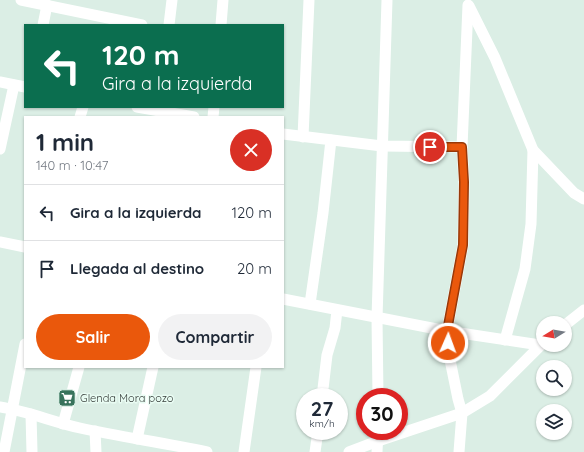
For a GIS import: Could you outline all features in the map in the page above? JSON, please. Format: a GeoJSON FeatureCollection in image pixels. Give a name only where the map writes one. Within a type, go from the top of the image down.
{"type":"FeatureCollection","features":[{"type":"Feature","properties":{"kind":"street"},"geometry":{"type":"LineString","coordinates":[[21,0],[47,5],[80,6],[139,24]]}},
{"type":"Feature","properties":{"kind":"street"},"geometry":{"type":"LineString","coordinates":[[169,24],[172,0]]}},
{"type":"Feature","properties":{"kind":"street"},"geometry":{"type":"LineString","coordinates":[[221,24],[223,0]]}},
{"type":"Feature","properties":{"kind":"street"},"geometry":{"type":"LineString","coordinates":[[303,137],[309,0]]}},
{"type":"Feature","properties":{"kind":"street"},"geometry":{"type":"LineString","coordinates":[[378,388],[377,318],[387,0]]}},
{"type":"Feature","properties":{"kind":"street"},"geometry":{"type":"LineString","coordinates":[[459,452],[462,413],[449,355],[447,331],[463,245],[464,182],[462,147],[467,2]]}},
{"type":"Feature","properties":{"kind":"street"},"geometry":{"type":"LineString","coordinates":[[467,2],[495,58],[533,150],[574,193],[584,199]]}},
{"type":"Feature","properties":{"kind":"street"},"geometry":{"type":"LineString","coordinates":[[43,24],[47,5]]}},
{"type":"Feature","properties":{"kind":"street"},"geometry":{"type":"LineString","coordinates":[[0,82],[20,86],[0,149]]}},
{"type":"Feature","properties":{"kind":"street"},"geometry":{"type":"LineString","coordinates":[[141,108],[187,116]]}},
{"type":"Feature","properties":{"kind":"street"},"geometry":{"type":"LineString","coordinates":[[284,134],[382,146],[462,147]]}},
{"type":"Feature","properties":{"kind":"street"},"geometry":{"type":"LineString","coordinates":[[310,304],[323,213],[331,140]]}},
{"type":"Feature","properties":{"kind":"street"},"geometry":{"type":"LineString","coordinates":[[505,340],[525,269],[531,224],[533,150]]}},
{"type":"Feature","properties":{"kind":"street"},"geometry":{"type":"LineString","coordinates":[[0,242],[24,247]]}},
{"type":"Feature","properties":{"kind":"street"},"geometry":{"type":"LineString","coordinates":[[284,299],[447,331],[536,343]]}},
{"type":"Feature","properties":{"kind":"street"},"geometry":{"type":"LineString","coordinates":[[323,388],[327,355],[335,328],[338,310]]}},
{"type":"Feature","properties":{"kind":"street"},"geometry":{"type":"LineString","coordinates":[[572,319],[584,310]]}},
{"type":"Feature","properties":{"kind":"street"},"geometry":{"type":"LineString","coordinates":[[4,452],[24,349]]}},
{"type":"Feature","properties":{"kind":"street"},"geometry":{"type":"LineString","coordinates":[[349,452],[462,413],[490,396],[536,350]]}},
{"type":"Feature","properties":{"kind":"street"},"geometry":{"type":"LineString","coordinates":[[63,424],[79,368]]}},
{"type":"Feature","properties":{"kind":"street"},"geometry":{"type":"LineString","coordinates":[[137,439],[153,368]]}},
{"type":"Feature","properties":{"kind":"street"},"geometry":{"type":"LineString","coordinates":[[244,452],[256,368]]}},
{"type":"Feature","properties":{"kind":"street"},"geometry":{"type":"LineString","coordinates":[[0,407],[31,414],[63,424],[137,439],[176,449],[207,452]]}},
{"type":"Feature","properties":{"kind":"street"},"geometry":{"type":"LineString","coordinates":[[31,414],[32,452]]}},
{"type":"Feature","properties":{"kind":"street"},"geometry":{"type":"LineString","coordinates":[[95,431],[96,452]]}},
{"type":"Feature","properties":{"kind":"street"},"geometry":{"type":"LineString","coordinates":[[315,452],[317,440]]}},
{"type":"Feature","properties":{"kind":"place","name":"Glenda Mora pozo"},"geometry":{"type":"Point","coordinates":[67,398]}},
{"type":"Feature","properties":{"kind":"route"},"geometry":{"type":"LineString","coordinates":[[430,147],[462,147],[464,182],[463,245],[447,331],[448,343]]}}]}
